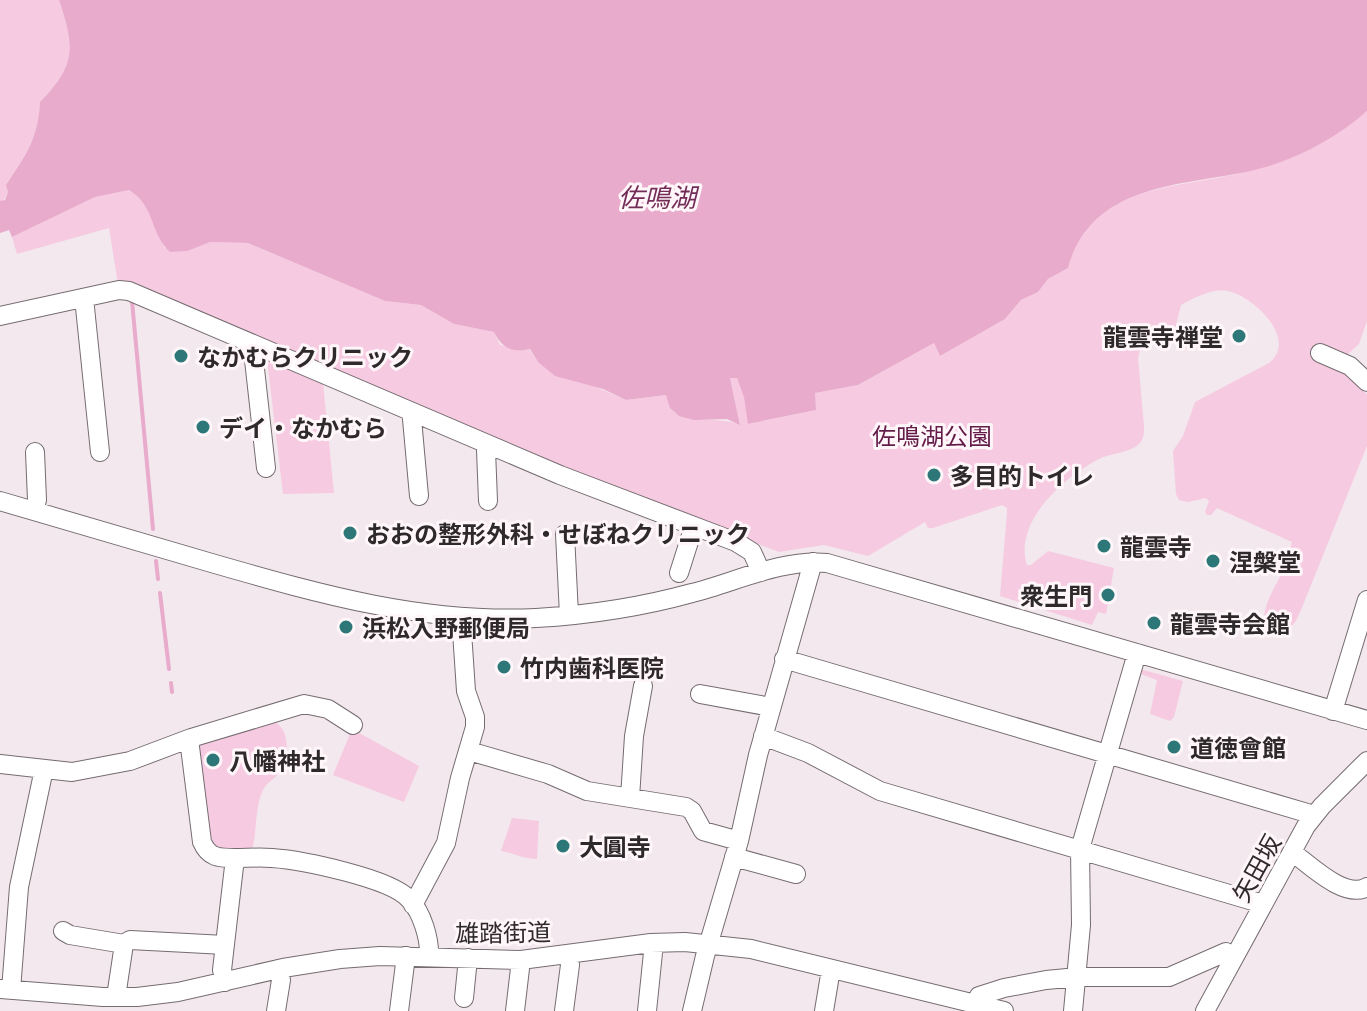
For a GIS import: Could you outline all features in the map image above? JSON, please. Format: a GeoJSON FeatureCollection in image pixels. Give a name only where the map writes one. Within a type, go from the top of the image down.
{"type":"FeatureCollection","features":[{"type":"Feature","properties":{"kind":"street"},"geometry":{"type":"LineString","coordinates":[[0,316],[119,290],[129,291],[560,475],[745,546],[752,552],[761,572]]}},
{"type":"Feature","properties":{"kind":"street"},"geometry":{"type":"LineString","coordinates":[[84,298],[100,452]]}},
{"type":"Feature","properties":{"kind":"street"},"geometry":{"type":"LineString","coordinates":[[255,345],[253,351],[266,468]]}},
{"type":"Feature","properties":{"kind":"street"},"geometry":{"type":"LineString","coordinates":[[1320,353],[1350,366],[1367,382]]}},
{"type":"Feature","properties":{"kind":"street"},"geometry":{"type":"LineString","coordinates":[[414,413],[419,496]]}},
{"type":"Feature","properties":{"kind":"street"},"geometry":{"type":"LineString","coordinates":[[488,445],[488,501]]}},
{"type":"Feature","properties":{"kind":"street"},"geometry":{"type":"LineString","coordinates":[[34,511],[37,500],[35,452]]}},
{"type":"Feature","properties":{"kind":"street"},"geometry":{"type":"LineString","coordinates":[[0,501],[349,602],[461,617],[569,615],[665,600],[761,572],[813,562],[840,567],[1367,720]]}},
{"type":"Feature","properties":{"kind":"street"},"geometry":{"type":"LineString","coordinates":[[679,573],[694,526]]}},
{"type":"Feature","properties":{"kind":"street"},"geometry":{"type":"LineString","coordinates":[[565,534],[569,615]]}},
{"type":"Feature","properties":{"kind":"street"},"geometry":{"type":"LineString","coordinates":[[692,1011],[763,736],[813,562]]}},
{"type":"Feature","properties":{"kind":"street"},"geometry":{"type":"LineString","coordinates":[[1333,711],[1367,600]]}},
{"type":"Feature","properties":{"kind":"street"},"geometry":{"type":"LineString","coordinates":[[413,905],[446,843],[475,727],[475,717],[466,691],[461,617]]}},
{"type":"Feature","properties":{"kind":"street"},"geometry":{"type":"LineString","coordinates":[[1073,1011],[1081,925],[1080,849],[1137,653]]}},
{"type":"Feature","properties":{"kind":"street"},"geometry":{"type":"LineString","coordinates":[[784,659],[1314,815]]}},
{"type":"Feature","properties":{"kind":"street"},"geometry":{"type":"LineString","coordinates":[[630,798],[634,736],[643,686]]}},
{"type":"Feature","properties":{"kind":"street"},"geometry":{"type":"LineString","coordinates":[[700,694],[771,707]]}},
{"type":"Feature","properties":{"kind":"street"},"geometry":{"type":"LineString","coordinates":[[0,764],[72,772],[130,761],[189,739],[304,704],[328,709],[353,725]]}},
{"type":"Feature","properties":{"kind":"street"},"geometry":{"type":"LineString","coordinates":[[763,736],[824,761],[872,788],[1263,904]]}},
{"type":"Feature","properties":{"kind":"street"},"geometry":{"type":"LineString","coordinates":[[189,739],[202,842],[206,851],[214,857],[270,857],[333,869],[402,893],[413,905],[430,944],[429,957]]}},
{"type":"Feature","properties":{"kind":"street"},"geometry":{"type":"LineString","coordinates":[[469,751],[548,774],[587,791],[686,807],[692,811],[703,831],[736,849],[796,874]]}},
{"type":"Feature","properties":{"kind":"street","name":"矢田坂"},"geometry":{"type":"LineString","coordinates":[[1205,1011],[1314,815],[1367,761]]}},
{"type":"Feature","properties":{"kind":"street"},"geometry":{"type":"LineString","coordinates":[[6,989],[19,887],[44,769]]}},
{"type":"Feature","properties":{"kind":"street"},"geometry":{"type":"LineString","coordinates":[[1292,852],[1343,889],[1355,892],[1367,887]]}},
{"type":"Feature","properties":{"kind":"street"},"geometry":{"type":"LineString","coordinates":[[225,982],[222,970],[235,858]]}},
{"type":"Feature","properties":{"kind":"street"},"geometry":{"type":"LineString","coordinates":[[63,931],[70,935],[124,944],[130,940],[156,940],[225,945]]}},
{"type":"Feature","properties":{"kind":"street"},"geometry":{"type":"LineString","coordinates":[[647,1011],[654,943]]}},
{"type":"Feature","properties":{"kind":"street","name":"雄踏街道"},"geometry":{"type":"LineString","coordinates":[[6,989],[45,1002],[116,997],[153,1003],[278,969],[340,959],[406,956],[521,960],[654,943],[709,943],[751,949],[1004,1011]]}},
{"type":"Feature","properties":{"kind":"street"},"geometry":{"type":"LineString","coordinates":[[116,997],[124,944]]}},
{"type":"Feature","properties":{"kind":"street"},"geometry":{"type":"LineString","coordinates":[[977,1005],[979,996],[1004,988],[1078,977],[1169,977],[1226,952],[1234,957]]}},
{"type":"Feature","properties":{"kind":"street"},"geometry":{"type":"LineString","coordinates":[[564,1011],[570,965],[568,954]]}},
{"type":"Feature","properties":{"kind":"street"},"geometry":{"type":"LineString","coordinates":[[399,1011],[406,956]]}},
{"type":"Feature","properties":{"kind":"street"},"geometry":{"type":"LineString","coordinates":[[464,998],[468,958]]}},
{"type":"Feature","properties":{"kind":"street"},"geometry":{"type":"LineString","coordinates":[[515,1011],[521,960]]}},
{"type":"Feature","properties":{"kind":"street"},"geometry":{"type":"LineString","coordinates":[[276,1011],[281,980],[278,969]]}},
{"type":"Feature","properties":{"kind":"street"},"geometry":{"type":"LineString","coordinates":[[824,1011],[831,969]]}},
{"type":"Feature","properties":{"kind":"green space"},"geometry":{"type":"Polygon","coordinates":[[[0,0],[59,0],[70,44],[66,66],[40,102],[34,137],[6,185],[8,192],[0,207],[0,0]]]}},
{"type":"Feature","properties":{"kind":"green space","name":"佐鳴湖公園"},"geometry":{"type":"Polygon","coordinates":[[[1367,111],[1367,321],[1359,344],[1346,356],[1357,382],[1367,395],[1367,446],[1301,610],[1285,633],[1273,631],[1264,618],[1292,542],[1217,508],[1207,515],[1205,512],[1209,501],[1206,498],[1188,502],[1179,500],[1176,494],[1173,451],[1183,436],[1195,402],[1269,363],[1277,353],[1279,342],[1269,320],[1249,301],[1228,291],[1210,292],[1181,305],[1174,333],[1140,350],[1138,358],[1144,426],[1141,442],[1099,459],[1071,477],[1034,517],[1027,533],[1027,565],[1048,551],[1114,568],[1106,614],[1098,612],[1092,625],[1000,596],[1007,513],[1007,508],[1002,505],[933,528],[928,528],[925,522],[868,556],[824,545],[779,552],[562,470],[118,284],[109,228],[17,254],[12,237],[95,197],[129,190],[147,208],[165,248],[210,242],[248,243],[385,301],[421,305],[454,324],[494,332],[500,345],[529,349],[538,362],[626,400],[666,395],[674,412],[687,417],[740,424],[730,378],[737,378],[745,397],[749,424],[816,410],[814,393],[858,385],[934,343],[940,356],[1005,319],[1021,300],[1038,292],[1048,279],[1068,268],[1080,240],[1096,220],[1116,205],[1165,187],[1255,169],[1325,137],[1367,111]]]}},
{"type":"Feature","properties":{"kind":"green space"},"geometry":{"type":"Polygon","coordinates":[[[267,359],[323,383],[334,493],[283,494],[267,359]]]}},
{"type":"Feature","properties":{"kind":"green space"},"geometry":{"type":"Polygon","coordinates":[[[1140,669],[1183,681],[1174,717],[1170,721],[1150,714],[1157,680],[1138,673],[1140,669]]]}},
{"type":"Feature","properties":{"kind":"green space"},"geometry":{"type":"Polygon","coordinates":[[[274,721],[280,725],[286,738],[287,752],[280,772],[266,785],[260,796],[253,846],[251,849],[210,849],[197,744],[274,721]]]}},
{"type":"Feature","properties":{"kind":"green space"},"geometry":{"type":"Polygon","coordinates":[[[352,729],[419,766],[404,802],[333,775],[352,729]]]}},
{"type":"Feature","properties":{"kind":"green space"},"geometry":{"type":"Polygon","coordinates":[[[512,818],[539,821],[537,859],[501,851],[512,818]]]}},
{"type":"Feature","properties":{"kind":"water","name":"佐鳴湖"},"geometry":{"type":"Polygon","coordinates":[[[59,0],[1367,0],[1367,111],[1326,141],[1279,163],[1165,187],[1116,205],[1096,220],[1079,241],[1068,268],[1048,279],[1038,292],[1021,300],[1005,319],[940,356],[934,343],[858,385],[815,393],[816,410],[748,424],[737,378],[730,378],[740,425],[727,419],[694,420],[679,416],[670,408],[666,395],[626,400],[603,389],[555,376],[538,362],[530,349],[508,348],[494,332],[454,324],[421,305],[385,301],[248,243],[210,242],[187,251],[170,252],[144,204],[129,190],[95,197],[12,237],[9,230],[0,233],[0,201],[5,200],[8,192],[6,185],[30,146],[40,102],[60,77],[69,55],[68,31],[59,0]]]}},
{"type":"Feature","properties":{"kind":"waterway"},"geometry":{"type":"LineString","coordinates":[[132,301],[153,529]]}},
{"type":"Feature","properties":{"kind":"waterway"},"geometry":{"type":"LineString","coordinates":[[156,561],[158,579]]}},
{"type":"Feature","properties":{"kind":"waterway"},"geometry":{"type":"LineString","coordinates":[[160,593],[169,669]]}},
{"type":"Feature","properties":{"kind":"waterway"},"geometry":{"type":"LineString","coordinates":[[171,683],[172,692]]}},
{"type":"Feature","properties":{"kind":"place","name":"龍雲寺禅堂"},"geometry":{"type":"Point","coordinates":[1239,336]}},
{"type":"Feature","properties":{"kind":"place","name":"なかむらクリニック"},"geometry":{"type":"Point","coordinates":[181,356]}},
{"type":"Feature","properties":{"kind":"place","name":"デイ・なかむら"},"geometry":{"type":"Point","coordinates":[203,427]}},
{"type":"Feature","properties":{"kind":"place","name":"多目的トイレ"},"geometry":{"type":"Point","coordinates":[934,475]}},
{"type":"Feature","properties":{"kind":"place","name":"おおの整形外科・せぼねクリニック"},"geometry":{"type":"Point","coordinates":[350,533]}},
{"type":"Feature","properties":{"kind":"place","name":"龍雲寺"},"geometry":{"type":"Point","coordinates":[1104,546]}},
{"type":"Feature","properties":{"kind":"place","name":"涅槃堂"},"geometry":{"type":"Point","coordinates":[1213,561]}},
{"type":"Feature","properties":{"kind":"place","name":"衆生門"},"geometry":{"type":"Point","coordinates":[1108,595]}},
{"type":"Feature","properties":{"kind":"place","name":"龍雲寺会館"},"geometry":{"type":"Point","coordinates":[1154,623]}},
{"type":"Feature","properties":{"kind":"place","name":"浜松入野郵便局"},"geometry":{"type":"Point","coordinates":[346,627]}},
{"type":"Feature","properties":{"kind":"place","name":"竹内歯科医院"},"geometry":{"type":"Point","coordinates":[504,667]}},
{"type":"Feature","properties":{"kind":"place","name":"道徳會館"},"geometry":{"type":"Point","coordinates":[1174,747]}},
{"type":"Feature","properties":{"kind":"place","name":"八幡神社"},"geometry":{"type":"Point","coordinates":[213,760]}},
{"type":"Feature","properties":{"kind":"place","name":"大圓寺"},"geometry":{"type":"Point","coordinates":[563,846]}}]}
